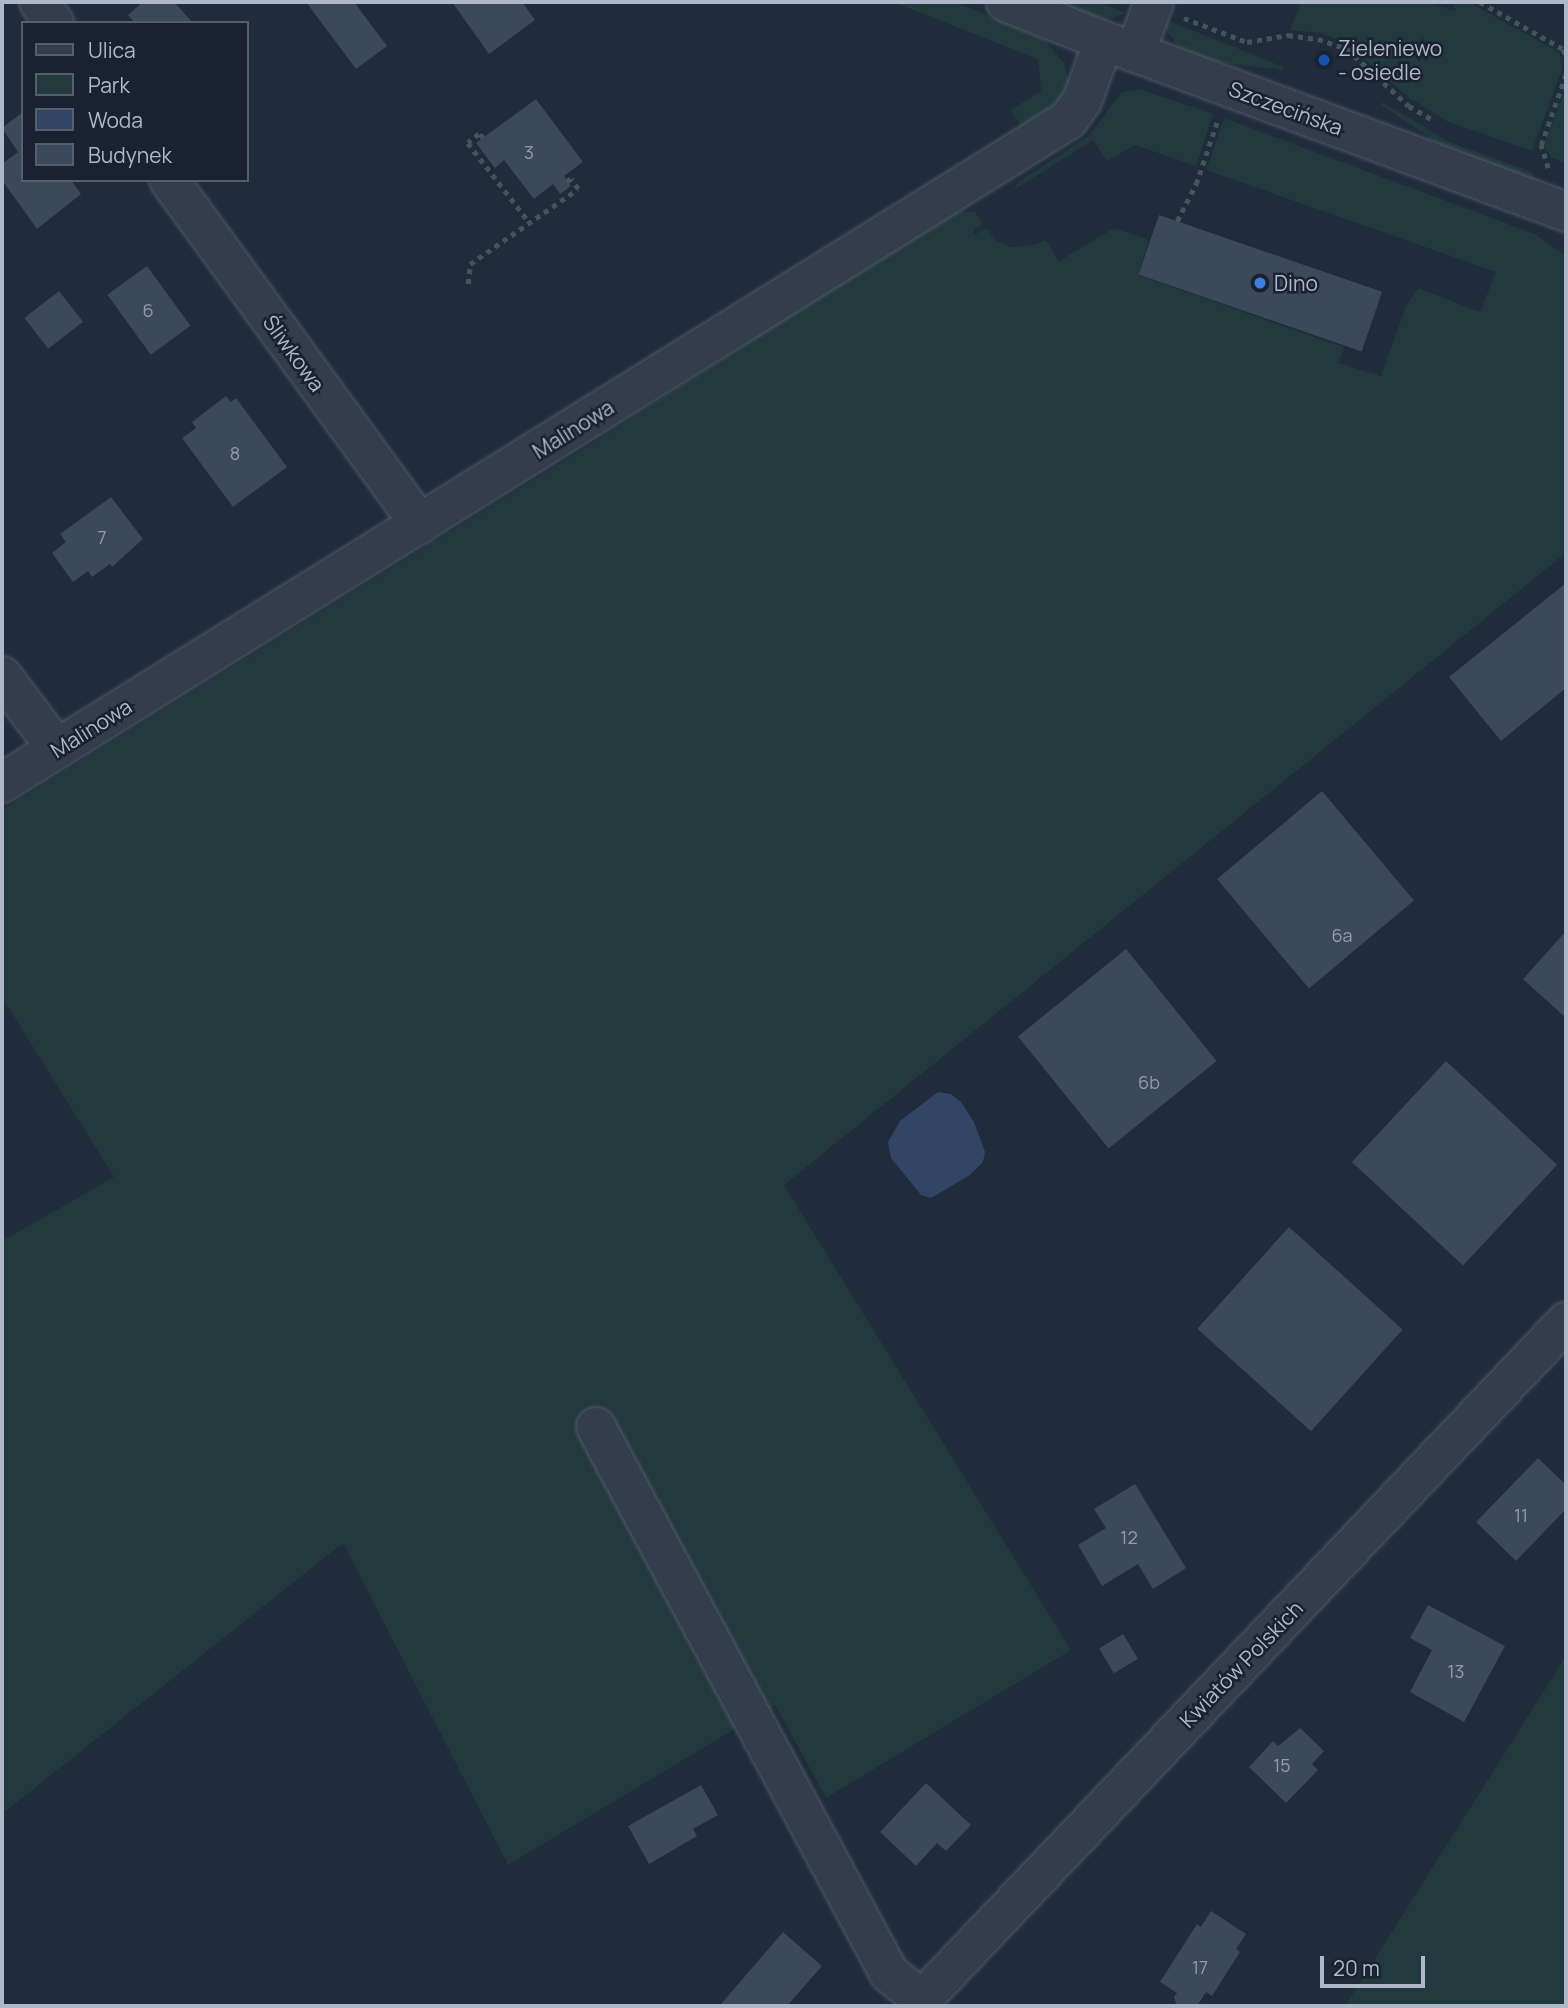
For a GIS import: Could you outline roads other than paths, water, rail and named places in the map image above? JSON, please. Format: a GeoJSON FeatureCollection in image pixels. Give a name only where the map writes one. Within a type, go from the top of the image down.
{"type":"FeatureCollection","features":[{"type":"Feature","properties":{"kind":"street"},"geometry":{"type":"LineString","coordinates":[[39,2],[53,21]]}},
{"type":"Feature","properties":{"kind":"street","name":"Szczecińska"},"geometry":{"type":"LineString","coordinates":[[1006,2],[1120,47],[1566,212]]}},
{"type":"Feature","properties":{"kind":"street","name":"Malinowa"},"geometry":{"type":"LineString","coordinates":[[2,783],[1068,120],[1120,47],[1168,10]]}},
{"type":"Feature","properties":{"kind":"street","name":"Śliwkowa"},"geometry":{"type":"LineString","coordinates":[[170,182],[420,524]]}},
{"type":"Feature","properties":{"kind":"street"},"geometry":{"type":"LineString","coordinates":[[2,676],[57,749]]}},
{"type":"Feature","properties":{"kind":"street","name":"Kwiatów Polskich"},"geometry":{"type":"LineString","coordinates":[[919,2003],[1566,1322]]}},
{"type":"Feature","properties":{"kind":"street"},"geometry":{"type":"LineString","coordinates":[[596,1427],[889,1973],[919,2003]]}},
{"type":"Feature","properties":{"kind":"water"},"geometry":{"type":"Polygon","coordinates":[[[938,1092],[951,1094],[961,1102],[974,1122],[985,1152],[983,1162],[970,1175],[931,1198],[921,1195],[891,1158],[888,1142],[900,1121],[938,1092]]]}},
{"type":"Feature","properties":{"kind":"place","name":"Zieleniewo - osiedle"},"geometry":{"type":"Point","coordinates":[1324,60]}},
{"type":"Feature","properties":{"kind":"place","name":"Dino"},"geometry":{"type":"Point","coordinates":[1260,283]}}]}
